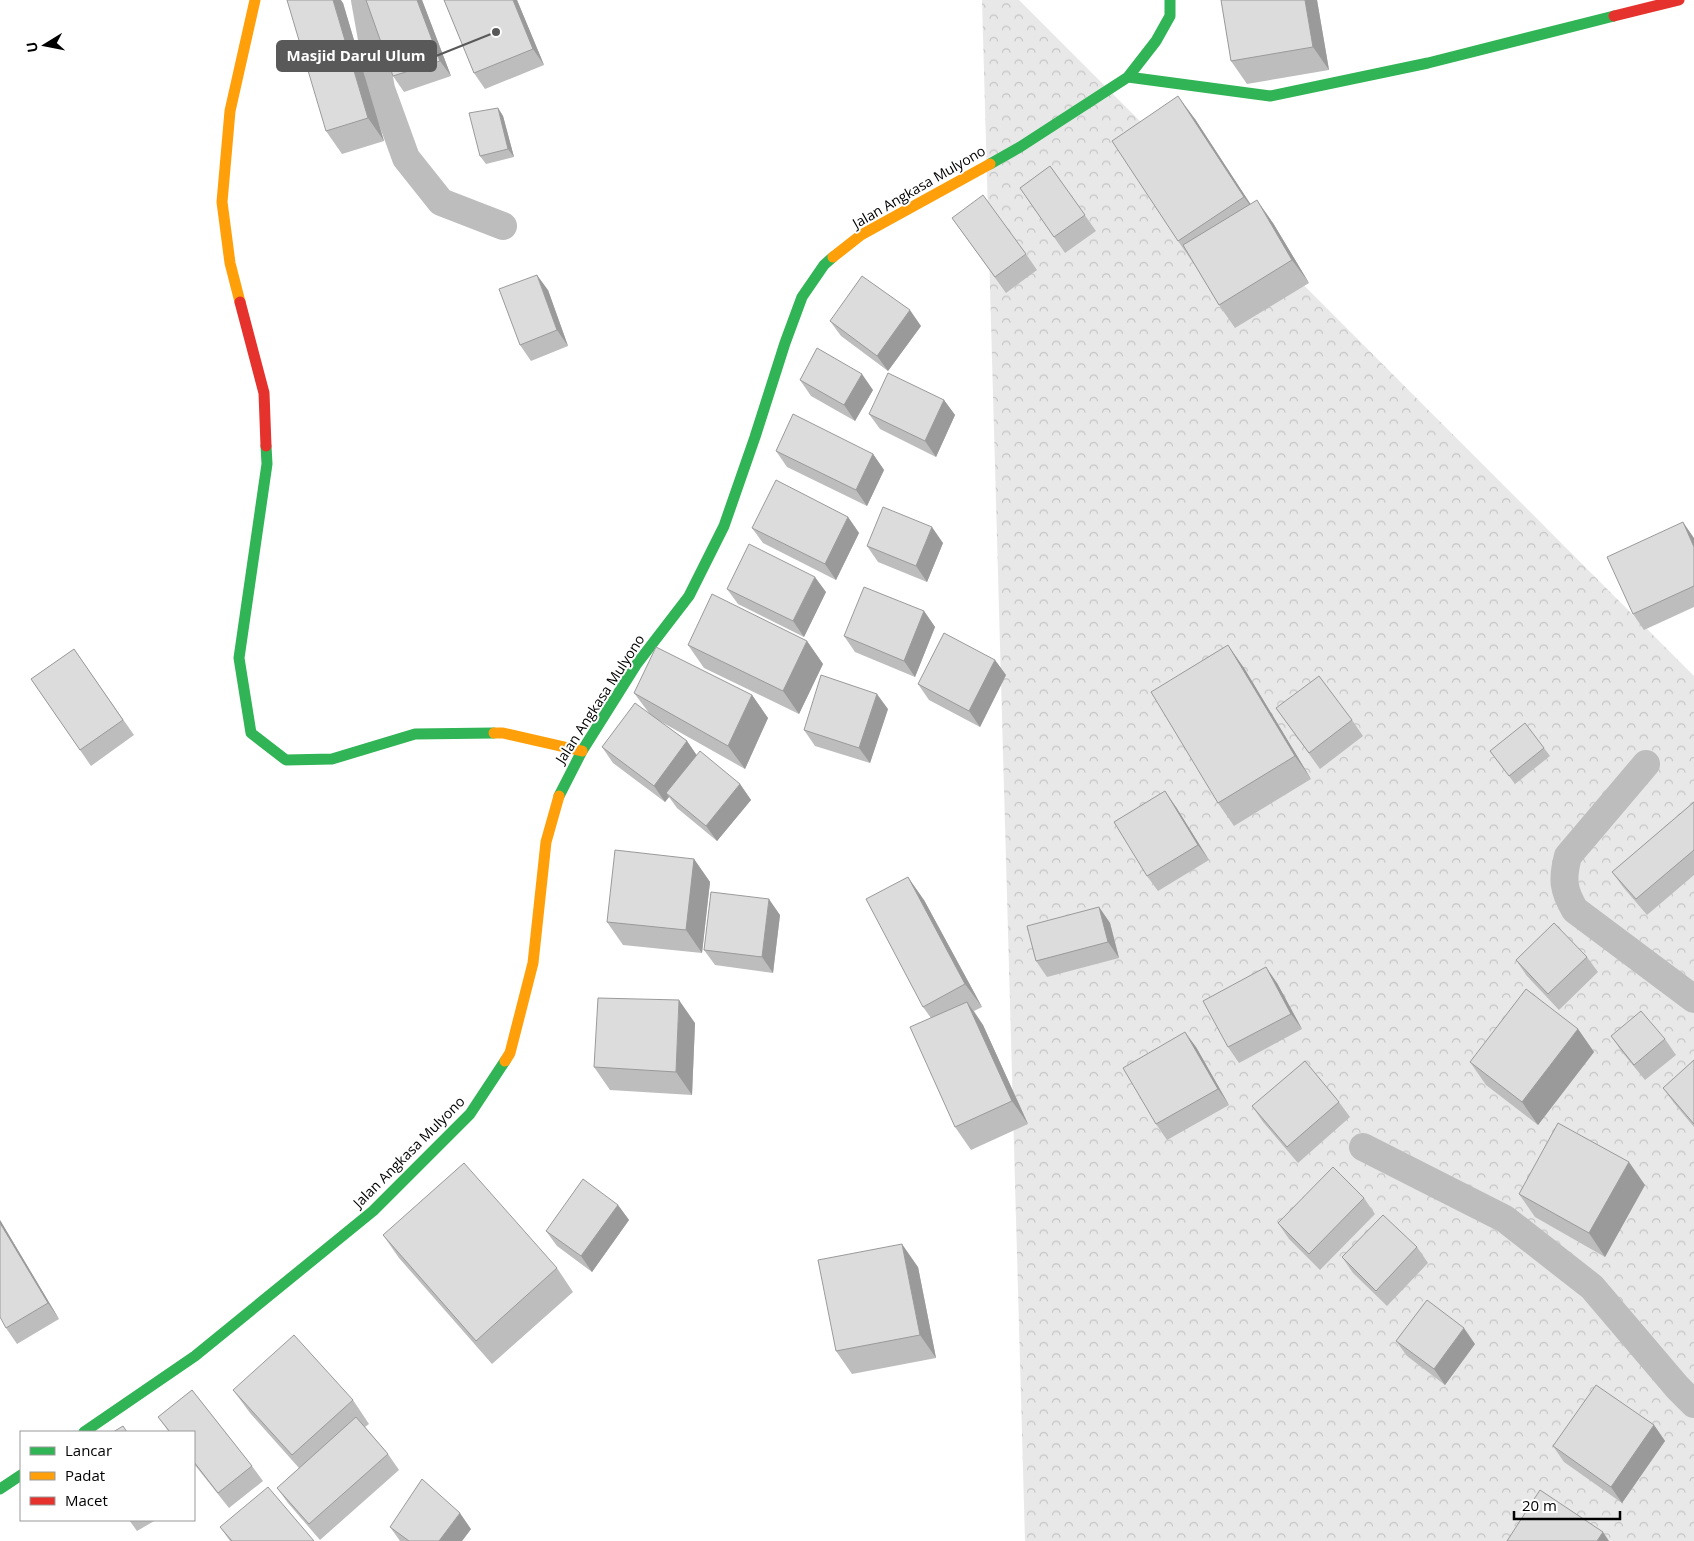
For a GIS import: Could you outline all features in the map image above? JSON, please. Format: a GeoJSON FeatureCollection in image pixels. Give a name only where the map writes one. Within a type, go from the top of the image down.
{"type":"FeatureCollection","features":[{"type":"Feature","properties":{"kind":"main road"},"geometry":{"type":"LineString","coordinates":[[255,0],[230,111],[222,202],[230,263],[264,393],[267,464],[239,658],[251,733],[286,760],[332,759],[416,734],[503,733],[582,750]]}},
{"type":"Feature","properties":{"kind":"main road","name":"Jalan Angkasa Mulyono"},"geometry":{"type":"LineString","coordinates":[[85,1431],[196,1356],[373,1211],[470,1114],[510,1052],[533,963],[546,842],[560,793],[582,750],[636,665],[689,596],[724,526],[802,297],[824,265],[862,235],[1020,146],[1128,77],[1156,41],[1170,16],[1170,0]]}},
{"type":"Feature","properties":{"kind":"main road"},"geometry":{"type":"LineString","coordinates":[[1128,77],[1270,96],[1428,63],[1679,0]]}},
{"type":"Feature","properties":{"kind":"main road"},"geometry":{"type":"LineString","coordinates":[[0,1489],[20,1476]]}},
{"type":"Feature","properties":{"kind":"street"},"geometry":{"type":"LineString","coordinates":[[365,0],[382,89],[406,158],[441,202],[503,226]]}},
{"type":"Feature","properties":{"kind":"street"},"geometry":{"type":"LineString","coordinates":[[1646,764],[1568,856],[1563,873],[1566,895],[1575,910],[1694,999]]}},
{"type":"Feature","properties":{"kind":"street"},"geometry":{"type":"LineString","coordinates":[[1363,1147],[1505,1219],[1592,1287],[1677,1387],[1694,1404]]}},
{"type":"Feature","properties":{"kind":"green space"},"geometry":{"type":"Polygon","coordinates":[[[982,0],[1019,0],[1694,676],[1694,1541],[1025,1541],[982,0]]]}},
{"type":"Feature","properties":{"kind":"building"},"geometry":{"type":"Polygon","coordinates":[[[287,0],[333,0],[368,118],[326,131],[287,0]]]}},
{"type":"Feature","properties":{"kind":"building"},"geometry":{"type":"Polygon","coordinates":[[[366,0],[417,0],[440,61],[393,76],[366,0]]]}},
{"type":"Feature","properties":{"kind":"building"},"geometry":{"type":"Polygon","coordinates":[[[444,0],[513,0],[533,49],[474,73],[444,0]]]}},
{"type":"Feature","properties":{"kind":"building"},"geometry":{"type":"Polygon","coordinates":[[[1221,0],[1305,0],[1313,47],[1231,61],[1221,0]]]}},
{"type":"Feature","properties":{"kind":"building"},"geometry":{"type":"Polygon","coordinates":[[[1178,96],[1244,197],[1178,241],[1112,141],[1178,96]]]}},
{"type":"Feature","properties":{"kind":"building"},"geometry":{"type":"Polygon","coordinates":[[[498,108],[508,149],[480,156],[469,113],[498,108]]]}},
{"type":"Feature","properties":{"kind":"building"},"geometry":{"type":"Polygon","coordinates":[[[1050,166],[1085,215],[1054,237],[1020,188],[1050,166]]]}},
{"type":"Feature","properties":{"kind":"building"},"geometry":{"type":"Polygon","coordinates":[[[983,195],[1026,254],[995,277],[952,218],[983,195]]]}},
{"type":"Feature","properties":{"kind":"building"},"geometry":{"type":"Polygon","coordinates":[[[1257,200],[1292,260],[1219,305],[1183,245],[1257,200]]]}},
{"type":"Feature","properties":{"kind":"building"},"geometry":{"type":"Polygon","coordinates":[[[537,275],[557,330],[520,345],[499,289],[537,275]]]}},
{"type":"Feature","properties":{"kind":"building"},"geometry":{"type":"Polygon","coordinates":[[[862,276],[910,310],[877,356],[830,321],[862,276]]]}},
{"type":"Feature","properties":{"kind":"building"},"geometry":{"type":"Polygon","coordinates":[[[817,348],[862,374],[844,405],[800,380],[817,348]]]}},
{"type":"Feature","properties":{"kind":"building"},"geometry":{"type":"Polygon","coordinates":[[[888,373],[944,400],[925,441],[869,414],[888,373]]]}},
{"type":"Feature","properties":{"kind":"building"},"geometry":{"type":"Polygon","coordinates":[[[793,414],[873,454],[856,490],[776,451],[793,414]]]}},
{"type":"Feature","properties":{"kind":"building"},"geometry":{"type":"Polygon","coordinates":[[[776,480],[848,517],[825,564],[752,528],[776,480]]]}},
{"type":"Feature","properties":{"kind":"building"},"geometry":{"type":"Polygon","coordinates":[[[883,507],[932,527],[916,566],[867,546],[883,507]]]}},
{"type":"Feature","properties":{"kind":"building"},"geometry":{"type":"Polygon","coordinates":[[[1683,522],[1694,547],[1694,586],[1633,614],[1607,557],[1683,522]]]}},
{"type":"Feature","properties":{"kind":"building"},"geometry":{"type":"Polygon","coordinates":[[[749,544],[815,577],[793,621],[727,589],[749,544]]]}},
{"type":"Feature","properties":{"kind":"building"},"geometry":{"type":"Polygon","coordinates":[[[864,587],[924,611],[904,661],[844,636],[864,587]]]}},
{"type":"Feature","properties":{"kind":"building"},"geometry":{"type":"Polygon","coordinates":[[[712,594],[807,641],[783,691],[688,645],[712,594]]]}},
{"type":"Feature","properties":{"kind":"building"},"geometry":{"type":"Polygon","coordinates":[[[944,633],[995,660],[969,711],[918,684],[944,633]]]}},
{"type":"Feature","properties":{"kind":"building"},"geometry":{"type":"Polygon","coordinates":[[[1228,645],[1295,756],[1218,803],[1151,692],[1228,645]]]}},
{"type":"Feature","properties":{"kind":"building"},"geometry":{"type":"Polygon","coordinates":[[[656,647],[752,695],[728,746],[634,693],[656,647]]]}},
{"type":"Feature","properties":{"kind":"building"},"geometry":{"type":"Polygon","coordinates":[[[74,649],[123,720],[80,750],[31,679],[74,649]]]}},
{"type":"Feature","properties":{"kind":"building"},"geometry":{"type":"Polygon","coordinates":[[[821,675],[877,694],[859,748],[804,730],[821,675]]]}},
{"type":"Feature","properties":{"kind":"building"},"geometry":{"type":"Polygon","coordinates":[[[1319,676],[1352,720],[1309,753],[1276,708],[1319,676]]]}},
{"type":"Feature","properties":{"kind":"building"},"geometry":{"type":"Polygon","coordinates":[[[635,703],[687,741],[654,786],[602,747],[635,703]]]}},
{"type":"Feature","properties":{"kind":"building"},"geometry":{"type":"Polygon","coordinates":[[[1525,723],[1544,748],[1509,776],[1490,751],[1525,723]]]}},
{"type":"Feature","properties":{"kind":"building"},"geometry":{"type":"Polygon","coordinates":[[[700,751],[740,784],[706,826],[666,793],[700,751]]]}},
{"type":"Feature","properties":{"kind":"building"},"geometry":{"type":"Polygon","coordinates":[[[1165,791],[1198,845],[1147,876],[1114,822],[1165,791]]]}},
{"type":"Feature","properties":{"kind":"building"},"geometry":{"type":"Polygon","coordinates":[[[1694,802],[1694,850],[1636,899],[1612,872],[1694,802]]]}},
{"type":"Feature","properties":{"kind":"building"},"geometry":{"type":"Polygon","coordinates":[[[615,850],[694,859],[686,930],[607,922],[615,850]]]}},
{"type":"Feature","properties":{"kind":"building"},"geometry":{"type":"Polygon","coordinates":[[[908,877],[965,984],[923,1007],[866,899],[908,877]]]}},
{"type":"Feature","properties":{"kind":"building"},"geometry":{"type":"Polygon","coordinates":[[[711,892],[769,899],[762,957],[704,950],[711,892]]]}},
{"type":"Feature","properties":{"kind":"building"},"geometry":{"type":"Polygon","coordinates":[[[1099,907],[1108,942],[1036,961],[1027,926],[1099,907]]]}},
{"type":"Feature","properties":{"kind":"building"},"geometry":{"type":"Polygon","coordinates":[[[1554,923],[1587,957],[1548,994],[1516,960],[1554,923]]]}},
{"type":"Feature","properties":{"kind":"building"},"geometry":{"type":"Polygon","coordinates":[[[1266,967],[1291,1014],[1228,1047],[1203,1001],[1266,967]]]}},
{"type":"Feature","properties":{"kind":"building"},"geometry":{"type":"Polygon","coordinates":[[[1526,989],[1578,1029],[1522,1102],[1470,1062],[1526,989]]]}},
{"type":"Feature","properties":{"kind":"building"},"geometry":{"type":"Polygon","coordinates":[[[598,998],[679,1000],[676,1072],[594,1067],[598,998]]]}},
{"type":"Feature","properties":{"kind":"building"},"geometry":{"type":"Polygon","coordinates":[[[967,1002],[1012,1101],[955,1127],[910,1027],[967,1002]]]}},
{"type":"Feature","properties":{"kind":"building"},"geometry":{"type":"Polygon","coordinates":[[[1641,1011],[1665,1039],[1634,1065],[1611,1036],[1641,1011]]]}},
{"type":"Feature","properties":{"kind":"building"},"geometry":{"type":"Polygon","coordinates":[[[1185,1032],[1218,1089],[1156,1124],[1123,1068],[1185,1032]]]}},
{"type":"Feature","properties":{"kind":"building"},"geometry":{"type":"Polygon","coordinates":[[[1694,1060],[1694,1124],[1663,1088],[1694,1060]]]}},
{"type":"Feature","properties":{"kind":"building"},"geometry":{"type":"Polygon","coordinates":[[[1305,1061],[1339,1102],[1287,1147],[1252,1106],[1305,1061]]]}},
{"type":"Feature","properties":{"kind":"building"},"geometry":{"type":"Polygon","coordinates":[[[1558,1123],[1629,1162],[1589,1233],[1519,1194],[1558,1123]]]}},
{"type":"Feature","properties":{"kind":"building"},"geometry":{"type":"Polygon","coordinates":[[[464,1163],[557,1268],[476,1341],[383,1235],[464,1163]]]}},
{"type":"Feature","properties":{"kind":"building"},"geometry":{"type":"Polygon","coordinates":[[[1333,1167],[1364,1198],[1309,1254],[1278,1223],[1333,1167]]]}},
{"type":"Feature","properties":{"kind":"building"},"geometry":{"type":"Polygon","coordinates":[[[583,1179],[618,1205],[581,1256],[546,1231],[583,1179]]]}},
{"type":"Feature","properties":{"kind":"building"},"geometry":{"type":"Polygon","coordinates":[[[1383,1215],[1417,1247],[1376,1291],[1342,1257],[1383,1215]]]}},
{"type":"Feature","properties":{"kind":"building"},"geometry":{"type":"Polygon","coordinates":[[[0,1223],[48,1303],[6,1328],[0,1317],[0,1223]]]}},
{"type":"Feature","properties":{"kind":"building"},"geometry":{"type":"Polygon","coordinates":[[[902,1244],[920,1335],[836,1351],[818,1260],[902,1244]]]}},
{"type":"Feature","properties":{"kind":"building"},"geometry":{"type":"Polygon","coordinates":[[[1427,1300],[1464,1328],[1434,1369],[1396,1341],[1427,1300]]]}},
{"type":"Feature","properties":{"kind":"building"},"geometry":{"type":"Polygon","coordinates":[[[294,1335],[353,1400],[292,1455],[233,1390],[294,1335]]]}},
{"type":"Feature","properties":{"kind":"building"},"geometry":{"type":"Polygon","coordinates":[[[1596,1385],[1654,1425],[1611,1487],[1553,1446],[1596,1385]]]}},
{"type":"Feature","properties":{"kind":"building"},"geometry":{"type":"Polygon","coordinates":[[[192,1390],[252,1466],[218,1493],[195,1463],[195,1431],[169,1431],[158,1417],[192,1390]]]}},
{"type":"Feature","properties":{"kind":"building"},"geometry":{"type":"Polygon","coordinates":[[[356,1417],[388,1454],[309,1524],[277,1488],[356,1417]]]}},
{"type":"Feature","properties":{"kind":"building"},"geometry":{"type":"Polygon","coordinates":[[[123,1426],[126,1431],[115,1431],[123,1426]]]}},
{"type":"Feature","properties":{"kind":"building"},"geometry":{"type":"Polygon","coordinates":[[[422,1479],[460,1513],[439,1541],[409,1541],[390,1527],[422,1479]]]}},
{"type":"Feature","properties":{"kind":"building"},"geometry":{"type":"Polygon","coordinates":[[[268,1487],[314,1541],[232,1541],[220,1527],[268,1487]]]}},
{"type":"Feature","properties":{"kind":"building"},"geometry":{"type":"Polygon","coordinates":[[[1540,1490],[1603,1532],[1597,1541],[1507,1541],[1540,1490]]]}},
{"type":"Feature","properties":{"kind":"traffic: fast"},"geometry":{"type":"LineString","coordinates":[[990,164],[1020,147],[1128,77],[1156,41],[1170,16],[1170,0]]}},
{"type":"Feature","properties":{"kind":"traffic: fast"},"geometry":{"type":"LineString","coordinates":[[1128,77],[1270,96],[1428,63],[1614,16]]}},
{"type":"Feature","properties":{"kind":"traffic: fast"},"geometry":{"type":"LineString","coordinates":[[559,796],[582,751],[636,665],[689,596],[724,526],[802,297],[824,265],[833,257]]}},
{"type":"Feature","properties":{"kind":"traffic: fast"},"geometry":{"type":"LineString","coordinates":[[266,446],[267,464],[239,658],[251,733],[286,760],[332,759],[415,734],[494,733]]}},
{"type":"Feature","properties":{"kind":"traffic: fast"},"geometry":{"type":"LineString","coordinates":[[85,1431],[195,1356],[373,1211],[470,1114],[505,1061]]}},
{"type":"Feature","properties":{"kind":"traffic: fast"},"geometry":{"type":"LineString","coordinates":[[0,1489],[20,1476]]}},
{"type":"Feature","properties":{"kind":"traffic: slow"},"geometry":{"type":"LineString","coordinates":[[240,302],[230,263],[222,202],[230,111],[255,0]]}},
{"type":"Feature","properties":{"kind":"traffic: slow"},"geometry":{"type":"LineString","coordinates":[[833,257],[861,235],[990,164]]}},
{"type":"Feature","properties":{"kind":"traffic: slow"},"geometry":{"type":"LineString","coordinates":[[494,733],[503,733],[582,751]]}},
{"type":"Feature","properties":{"kind":"traffic: slow"},"geometry":{"type":"LineString","coordinates":[[505,1061],[510,1053],[533,963],[546,842],[559,796]]}},
{"type":"Feature","properties":{"kind":"traffic: jam"},"geometry":{"type":"LineString","coordinates":[[1614,16],[1679,0]]}},
{"type":"Feature","properties":{"kind":"traffic: jam"},"geometry":{"type":"LineString","coordinates":[[240,302],[264,393],[266,446]]}},
{"type":"Feature","properties":{"kind":"place","name":"Masjid Darul Ulum"},"geometry":{"type":"Point","coordinates":[496,32]}}]}
